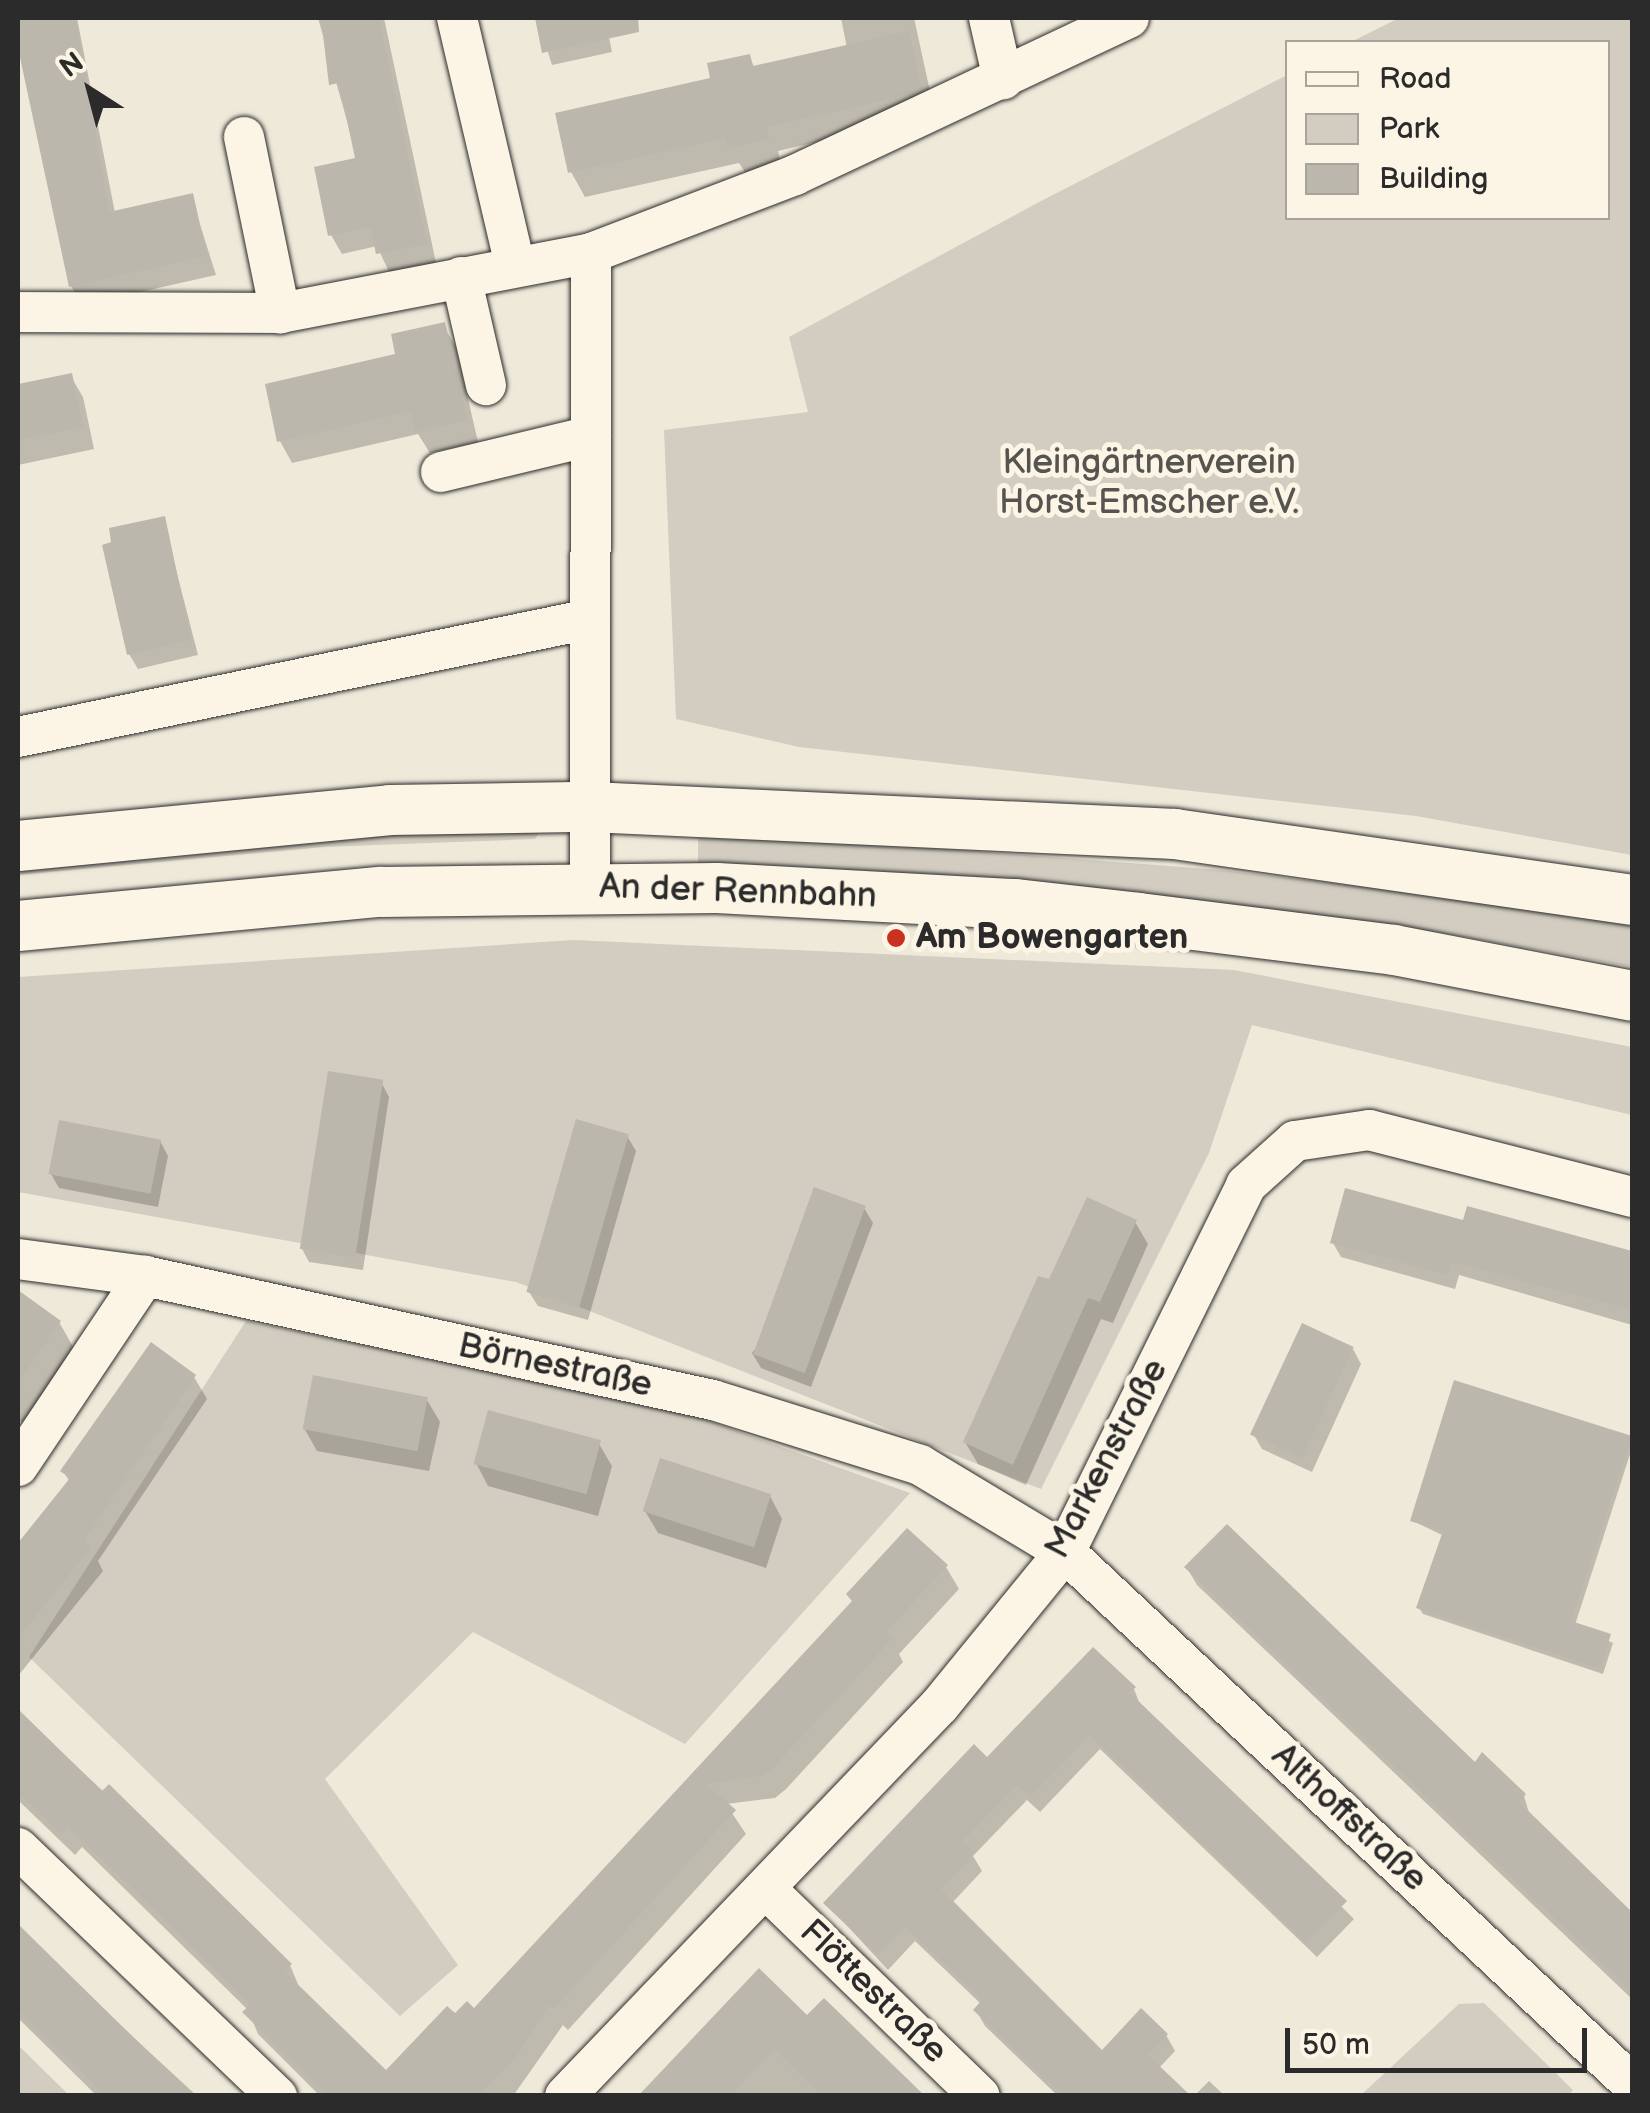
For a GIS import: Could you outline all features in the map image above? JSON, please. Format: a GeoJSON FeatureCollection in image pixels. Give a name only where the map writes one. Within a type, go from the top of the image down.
{"type":"FeatureCollection","features":[{"type":"Feature","properties":{"kind":"main road"},"geometry":{"type":"LineString","coordinates":[[18,846],[390,810],[590,807],[1176,834],[1632,900]]}},
{"type":"Feature","properties":{"kind":"main road","name":"An der Rennbahn"},"geometry":{"type":"LineString","coordinates":[[18,926],[380,892],[590,885],[1016,904],[1394,950],[1632,996]]}},
{"type":"Feature","properties":{"kind":"street"},"geometry":{"type":"LineString","coordinates":[[458,18],[516,266]]}},
{"type":"Feature","properties":{"kind":"street"},"geometry":{"type":"LineString","coordinates":[[989,18],[1003,79]]}},
{"type":"Feature","properties":{"kind":"street"},"geometry":{"type":"LineString","coordinates":[[18,312],[280,314],[591,254],[795,175],[1129,18]]}},
{"type":"Feature","properties":{"kind":"street"},"geometry":{"type":"LineString","coordinates":[[244,138],[280,314]]}},
{"type":"Feature","properties":{"kind":"street"},"geometry":{"type":"LineString","coordinates":[[590,885],[591,254]]}},
{"type":"Feature","properties":{"kind":"street"},"geometry":{"type":"LineString","coordinates":[[461,278],[486,384]]}},
{"type":"Feature","properties":{"kind":"street"},"geometry":{"type":"LineString","coordinates":[[441,472],[590,436]]}},
{"type":"Feature","properties":{"kind":"street"},"geometry":{"type":"LineString","coordinates":[[18,737],[590,619]]}},
{"type":"Feature","properties":{"kind":"street","name":"Markenstraße"},"geometry":{"type":"LineString","coordinates":[[565,2096],[940,1705],[1065,1552],[1246,1185],[1295,1141],[1369,1130],[1632,1197]]}},
{"type":"Feature","properties":{"kind":"street","name":"Börnestraße"},"geometry":{"type":"LineString","coordinates":[[18,1260],[145,1276],[714,1400],[920,1465],[1065,1552]]}},
{"type":"Feature","properties":{"kind":"street"},"geometry":{"type":"LineString","coordinates":[[18,1466],[145,1276]]}},
{"type":"Feature","properties":{"kind":"street","name":"Althoffstraße"},"geometry":{"type":"LineString","coordinates":[[1065,1552],[1632,2084]]}},
{"type":"Feature","properties":{"kind":"street"},"geometry":{"type":"LineString","coordinates":[[18,1848],[277,2096]]}},
{"type":"Feature","properties":{"kind":"street","name":"Flöttestraße"},"geometry":{"type":"LineString","coordinates":[[766,1888],[980,2096]]}},
{"type":"Feature","properties":{"kind":"green space","name":"Kleingärtnerverein Horst-Emscher e.V."},"geometry":{"type":"Polygon","coordinates":[[[1399,18],[1632,18],[1632,855],[1416,816],[799,747],[676,719],[664,430],[808,412],[789,337],[1041,201],[1285,76],[1285,220],[1610,220],[1610,40],[1355,40],[1399,18]]]}},
{"type":"Feature","properties":{"kind":"green space"},"geometry":{"type":"Polygon","coordinates":[[[698,830],[1222,870],[1605,916],[1632,921],[1632,967],[1443,933],[1219,904],[698,864],[698,830]]]}},
{"type":"Feature","properties":{"kind":"green space"},"geometry":{"type":"Polygon","coordinates":[[[540,831],[535,839],[324,847],[18,875],[18,866],[366,835],[540,831]]]}},
{"type":"Feature","properties":{"kind":"green space"},"geometry":{"type":"Polygon","coordinates":[[[573,940],[1234,970],[1632,1047],[1632,1115],[1252,1025],[1209,1153],[1041,1489],[516,1282],[18,1192],[18,977],[573,940]]]}},
{"type":"Feature","properties":{"kind":"green space"},"geometry":{"type":"Polygon","coordinates":[[[246,1321],[678,1410],[910,1493],[685,1744],[473,1632],[325,1779],[458,1965],[400,2016],[29,1657],[246,1321]]]}},
{"type":"Feature","properties":{"kind":"green space"},"geometry":{"type":"Polygon","coordinates":[[[1484,2003],[1573,2090],[1568,2096],[1361,2095],[1459,2004],[1484,2003]]]}},
{"type":"Feature","properties":{"kind":"green space"},"geometry":{"type":"Polygon","coordinates":[[[18,2045],[69,2095],[18,2095],[18,2045]]]}},
{"type":"Feature","properties":{"kind":"building"},"geometry":{"type":"Polygon","coordinates":[[[18,18],[69,18],[77,24],[109,212],[193,193],[207,256],[69,287],[18,48],[18,18]]]}},
{"type":"Feature","properties":{"kind":"building"},"geometry":{"type":"Polygon","coordinates":[[[321,18],[379,18],[427,244],[376,254],[370,227],[328,236],[314,167],[355,158],[339,83],[329,85],[321,18]]]}},
{"type":"Feature","properties":{"kind":"building"},"geometry":{"type":"Polygon","coordinates":[[[535,18],[638,18],[639,32],[542,53],[535,18]]]}},
{"type":"Feature","properties":{"kind":"building"},"geometry":{"type":"Polygon","coordinates":[[[909,31],[922,89],[912,94],[766,127],[769,139],[728,148],[726,138],[568,173],[555,113],[710,78],[707,63],[750,54],[753,66],[909,31]]]}},
{"type":"Feature","properties":{"kind":"building"},"geometry":{"type":"Polygon","coordinates":[[[445,322],[467,420],[415,432],[410,411],[277,442],[265,384],[395,354],[391,334],[445,322]]]}},
{"type":"Feature","properties":{"kind":"building"},"geometry":{"type":"Polygon","coordinates":[[[72,373],[83,427],[18,440],[18,384],[72,373]]]}},
{"type":"Feature","properties":{"kind":"building"},"geometry":{"type":"Polygon","coordinates":[[[165,516],[191,640],[127,655],[102,545],[111,542],[109,528],[165,516]]]}},
{"type":"Feature","properties":{"kind":"building"},"geometry":{"type":"Polygon","coordinates":[[[328,1071],[383,1080],[355,1258],[300,1249],[328,1071]]]}},
{"type":"Feature","properties":{"kind":"building"},"geometry":{"type":"Polygon","coordinates":[[[576,1119],[629,1134],[579,1307],[526,1292],[576,1119]]]}},
{"type":"Feature","properties":{"kind":"building"},"geometry":{"type":"Polygon","coordinates":[[[59,1120],[161,1140],[151,1194],[49,1174],[59,1120]]]}},
{"type":"Feature","properties":{"kind":"building"},"geometry":{"type":"Polygon","coordinates":[[[814,1187],[866,1206],[805,1373],[753,1354],[814,1187]]]}},
{"type":"Feature","properties":{"kind":"building"},"geometry":{"type":"Polygon","coordinates":[[[1345,1188],[1463,1220],[1467,1206],[1632,1251],[1632,1310],[1452,1262],[1448,1275],[1330,1243],[1345,1188]]]}},
{"type":"Feature","properties":{"kind":"building"},"geometry":{"type":"Polygon","coordinates":[[[1087,1197],[1137,1220],[1100,1302],[1088,1298],[1013,1465],[963,1442],[1038,1276],[1049,1279],[1087,1197]]]}},
{"type":"Feature","properties":{"kind":"building"},"geometry":{"type":"Polygon","coordinates":[[[18,1290],[61,1321],[18,1383],[18,1290]]]}},
{"type":"Feature","properties":{"kind":"building"},"geometry":{"type":"Polygon","coordinates":[[[1302,1323],[1354,1347],[1302,1459],[1250,1434],[1302,1323]]]}},
{"type":"Feature","properties":{"kind":"building"},"geometry":{"type":"Polygon","coordinates":[[[151,1342],[196,1375],[84,1541],[92,1547],[18,1638],[18,1543],[70,1478],[60,1471],[151,1342]]]}},
{"type":"Feature","properties":{"kind":"building"},"geometry":{"type":"Polygon","coordinates":[[[313,1375],[428,1397],[417,1451],[303,1429],[313,1375]]]}},
{"type":"Feature","properties":{"kind":"building"},"geometry":{"type":"Polygon","coordinates":[[[1454,1380],[1632,1436],[1571,1621],[1611,1634],[1600,1669],[1416,1608],[1443,1531],[1410,1521],[1454,1380]]]}},
{"type":"Feature","properties":{"kind":"building"},"geometry":{"type":"Polygon","coordinates":[[[488,1410],[601,1440],[587,1494],[474,1464],[488,1410]]]}},
{"type":"Feature","properties":{"kind":"building"},"geometry":{"type":"Polygon","coordinates":[[[660,1458],[771,1494],[754,1547],[643,1511],[660,1458]]]}},
{"type":"Feature","properties":{"kind":"building"},"geometry":{"type":"Polygon","coordinates":[[[1227,1524],[1475,1762],[1482,1752],[1526,1794],[1519,1802],[1632,1912],[1632,1992],[1184,1567],[1227,1524]]]}},
{"type":"Feature","properties":{"kind":"building"},"geometry":{"type":"Polygon","coordinates":[[[907,1528],[948,1565],[887,1631],[893,1638],[774,1767],[762,1776],[706,1784],[736,1810],[554,2009],[549,2005],[516,2057],[478,2096],[327,2096],[242,2012],[250,2005],[129,1885],[68,1827],[61,1834],[18,1792],[18,1709],[102,1791],[109,1784],[292,1964],[284,1971],[386,2070],[447,2006],[455,2013],[467,2001],[474,2008],[852,1601],[846,1594],[907,1528]]]}},
{"type":"Feature","properties":{"kind":"building"},"geometry":{"type":"Polygon","coordinates":[[[1093,1647],[1136,1687],[1130,1693],[1347,1901],[1306,1943],[1090,1735],[1030,1797],[1017,1785],[963,1841],[975,1853],[941,1889],[1102,2050],[1141,2008],[1168,2034],[1148,2055],[1191,2096],[1063,2096],[973,2010],[982,2000],[905,1927],[878,1955],[823,1903],[974,1744],[987,1757],[1093,1647]]]}},
{"type":"Feature","properties":{"kind":"building"},"geometry":{"type":"Polygon","coordinates":[[[18,1924],[197,2096],[105,2096],[18,2010],[18,1924]]]}},
{"type":"Feature","properties":{"kind":"building"},"geometry":{"type":"Polygon","coordinates":[[[759,1968],[807,2015],[824,1998],[925,2096],[822,2096],[775,2049],[730,2096],[638,2096],[759,1968]]]}},
{"type":"Feature","properties":{"kind":"place","name":"Am Bowengarten"},"geometry":{"type":"Point","coordinates":[896,938]}}]}
